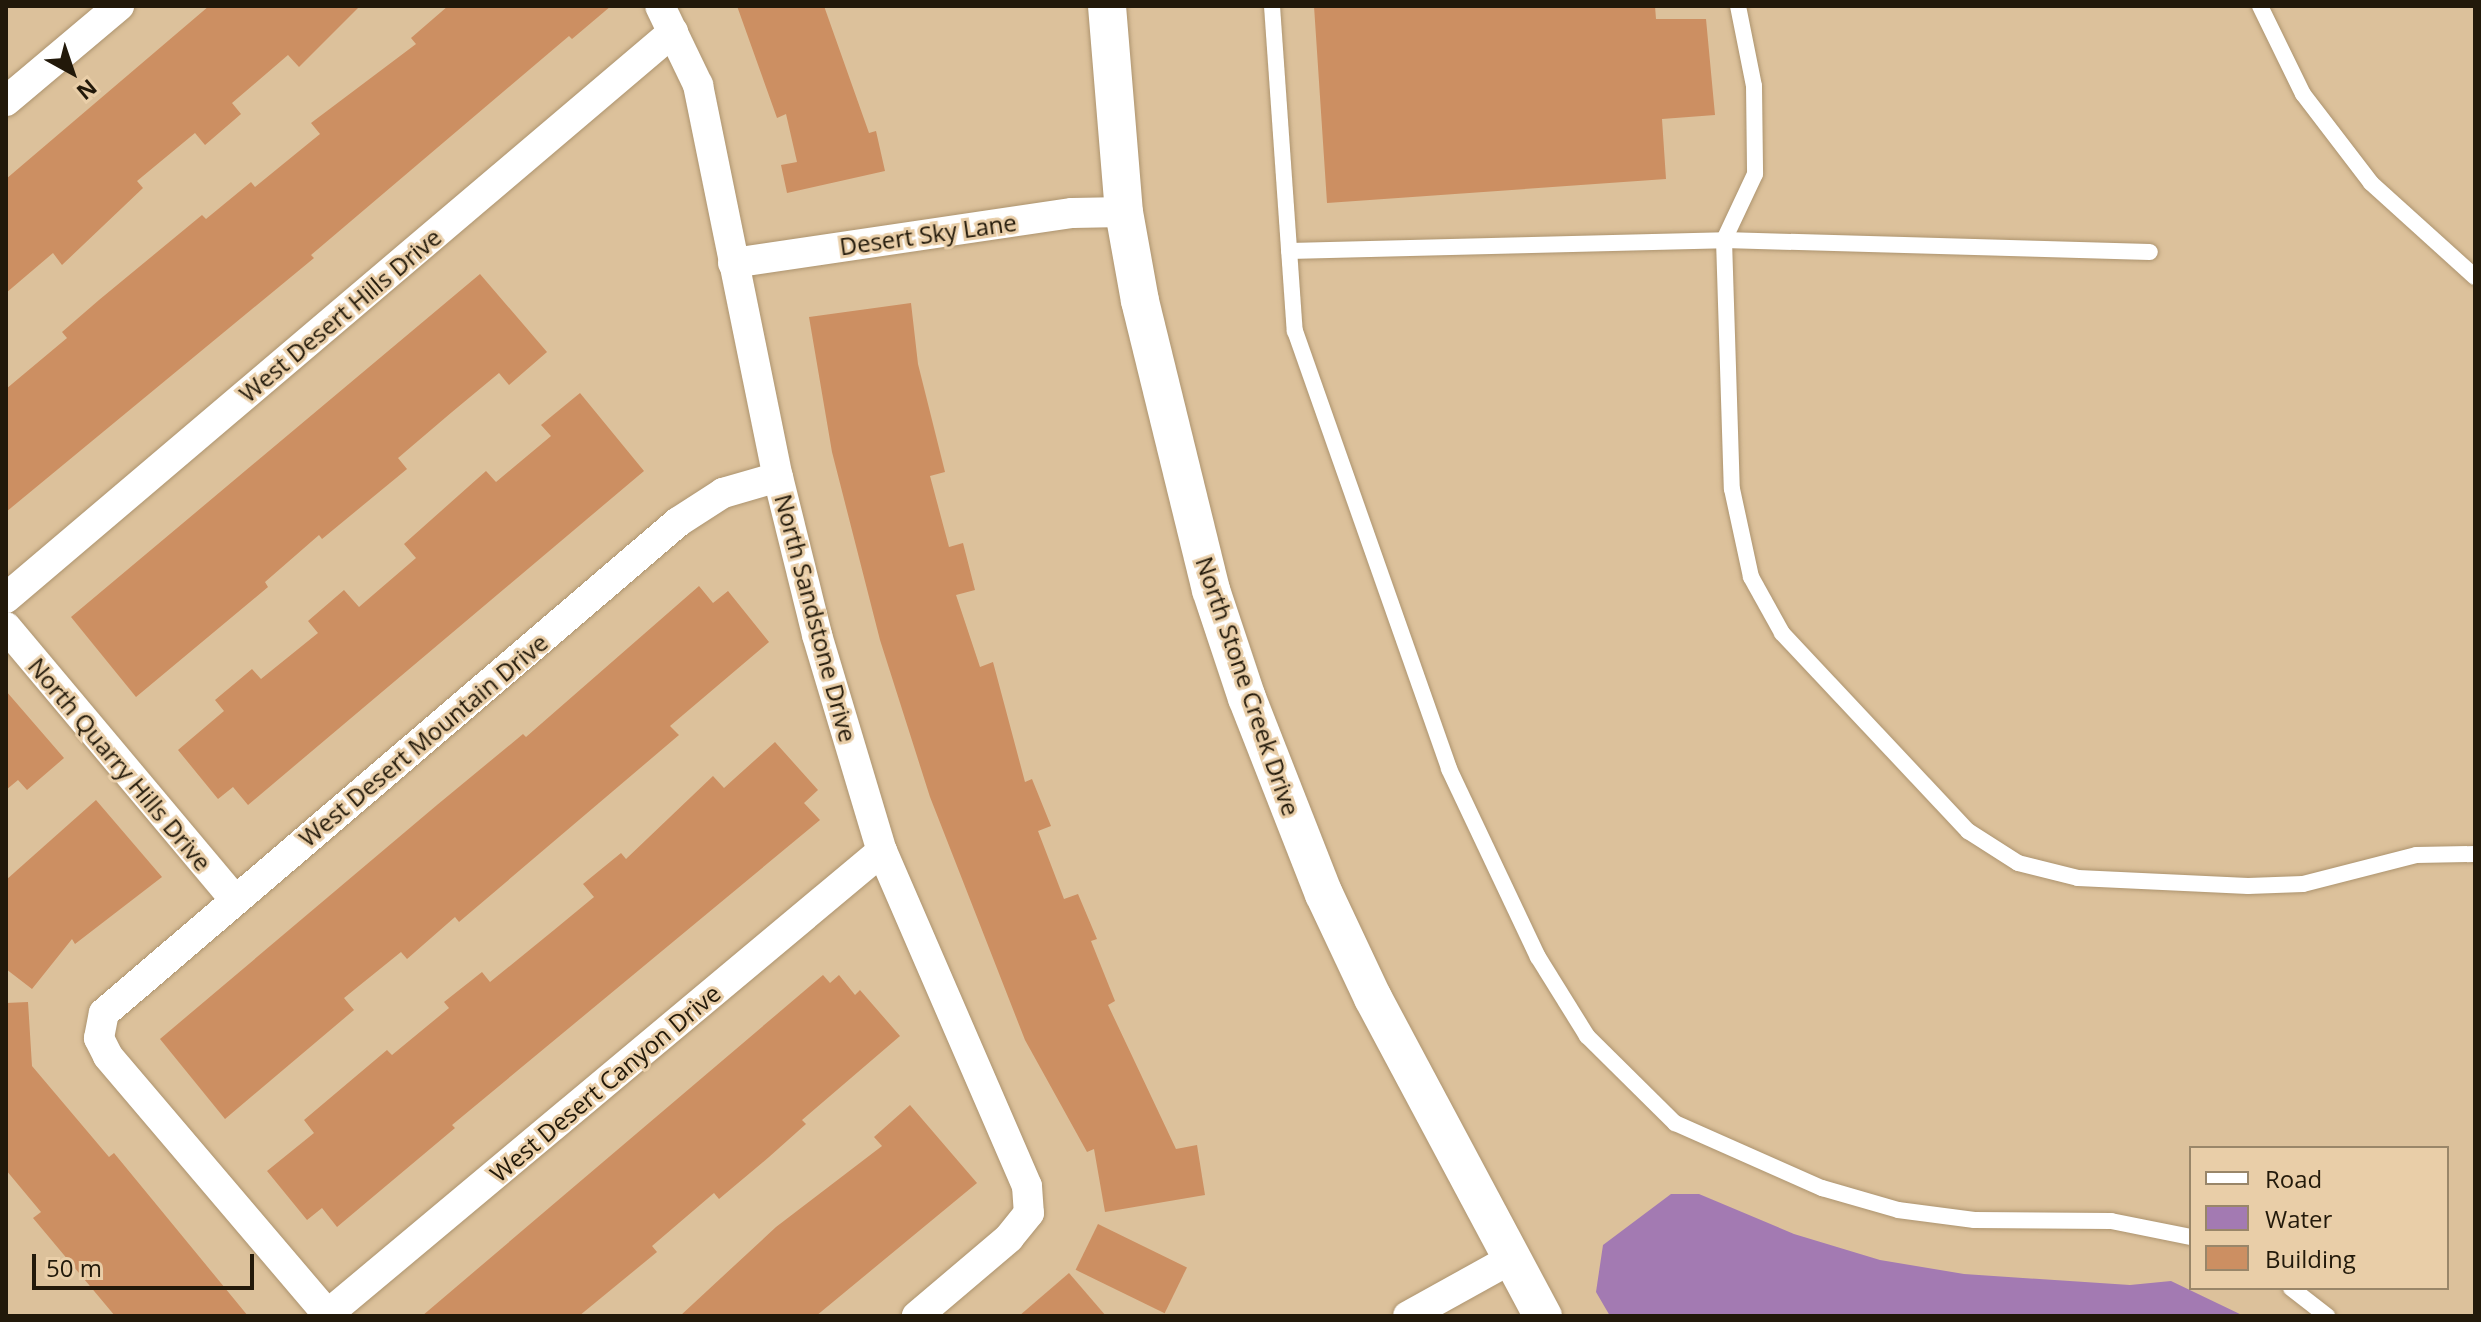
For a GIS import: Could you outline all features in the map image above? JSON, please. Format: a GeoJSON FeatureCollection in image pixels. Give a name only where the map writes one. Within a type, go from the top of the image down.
{"type":"FeatureCollection","features":[{"type":"Feature","properties":{"kind":"street"},"geometry":{"type":"LineString","coordinates":[[6,101],[119,6]]}},
{"type":"Feature","properties":{"kind":"street","name":"North Stone Creek Drive"},"geometry":{"type":"LineString","coordinates":[[1107,6],[1124,212],[1157,384],[1211,590],[1247,698],[1330,907],[1543,1316]]}},
{"type":"Feature","properties":{"kind":"street","name":"North Sandstone Drive"},"geometry":{"type":"LineString","coordinates":[[667,19],[698,85],[778,477],[817,635],[882,851],[1027,1186],[1029,1213],[1009,1238],[917,1316]]}},
{"type":"Feature","properties":{"kind":"street","name":"West Desert Hills Drive"},"geometry":{"type":"LineString","coordinates":[[6,598],[667,19]]}},
{"type":"Feature","properties":{"kind":"street","name":"Desert Sky Lane"},"geometry":{"type":"LineString","coordinates":[[733,263],[1072,213],[1124,212]]}},
{"type":"Feature","properties":{"kind":"street","name":"West Desert Mountain Drive"},"geometry":{"type":"LineString","coordinates":[[329,1315],[108,1056],[99,1038],[104,1013],[678,522],[723,493],[778,477]]}},
{"type":"Feature","properties":{"kind":"street","name":"North Quarry Hills Drive"},"geometry":{"type":"LineString","coordinates":[[6,627],[235,900]]}},
{"type":"Feature","properties":{"kind":"street","name":"West Desert Canyon Drive"},"geometry":{"type":"LineString","coordinates":[[329,1315],[882,851]]}},
{"type":"Feature","properties":{"kind":"street"},"geometry":{"type":"LineString","coordinates":[[1408,1316],[1511,1259]]}},
{"type":"Feature","properties":{"kind":"lane"},"geometry":{"type":"LineString","coordinates":[[1272,6],[1295,331],[1449,769],[1538,957],[1587,1036],[1675,1123],[1822,1188],[1898,1210],[1974,1220],[2111,1221],[2189,1237]]}},
{"type":"Feature","properties":{"kind":"lane"},"geometry":{"type":"LineString","coordinates":[[1738,6],[1754,86],[1755,174],[1724,240],[1732,489],[1751,577],[1782,633],[1968,831],[2018,863],[2078,878],[2162,884],[2303,884],[2416,855],[2475,854]]}},
{"type":"Feature","properties":{"kind":"lane"},"geometry":{"type":"LineString","coordinates":[[2260,6],[2303,94],[2371,183],[2475,277]]}},
{"type":"Feature","properties":{"kind":"lane"},"geometry":{"type":"LineString","coordinates":[[1289,251],[1724,240],[2150,252]]}},
{"type":"Feature","properties":{"kind":"lane"},"geometry":{"type":"LineString","coordinates":[[2294,1290],[2327,1316]]}},
{"type":"Feature","properties":{"kind":"water"},"geometry":{"type":"Polygon","coordinates":[[[1671,1194],[1699,1194],[1794,1234],[1880,1260],[1964,1274],[2130,1285],[2171,1281],[2244,1316],[1610,1316],[1596,1292],[1603,1245],[1671,1194]]]}},
{"type":"Feature","properties":{"kind":"building"},"geometry":{"type":"Polygon","coordinates":[[[209,6],[360,6],[299,67],[288,55],[232,103],[241,114],[205,145],[195,133],[137,181],[143,188],[62,265],[53,253],[6,293],[6,179],[209,6]]]}},
{"type":"Feature","properties":{"kind":"building"},"geometry":{"type":"Polygon","coordinates":[[[448,6],[611,6],[572,39],[569,36],[311,255],[314,258],[6,512],[6,389],[67,338],[62,332],[202,215],[206,219],[251,182],[255,187],[320,134],[311,123],[416,44],[411,38],[448,6]]]}},
{"type":"Feature","properties":{"kind":"building"},"geometry":{"type":"Polygon","coordinates":[[[737,6],[824,6],[869,133],[876,131],[885,171],[787,193],[781,165],[797,162],[786,114],[777,118],[737,6]]]}},
{"type":"Feature","properties":{"kind":"building"},"geometry":{"type":"Polygon","coordinates":[[[1314,6],[1655,6],[1656,19],[1706,19],[1715,115],[1662,119],[1666,179],[1327,203],[1314,6]]]}},
{"type":"Feature","properties":{"kind":"building"},"geometry":{"type":"Polygon","coordinates":[[[480,274],[547,352],[509,385],[499,373],[452,412],[398,458],[407,469],[322,539],[319,535],[265,582],[268,587],[136,697],[71,617],[480,274]]]}},
{"type":"Feature","properties":{"kind":"building"},"geometry":{"type":"Polygon","coordinates":[[[911,303],[918,364],[945,472],[930,476],[949,547],[963,543],[975,590],[956,595],[980,667],[993,662],[1025,782],[1032,779],[1051,826],[1038,831],[1064,899],[1078,894],[1097,939],[1091,941],[1115,1001],[1108,1005],[1176,1149],[1197,1145],[1205,1195],[1105,1212],[1094,1149],[1087,1152],[1025,1040],[930,797],[880,640],[832,452],[809,317],[911,303]]]}},
{"type":"Feature","properties":{"kind":"building"},"geometry":{"type":"Polygon","coordinates":[[[580,393],[644,471],[248,805],[233,787],[218,799],[178,750],[224,711],[215,700],[252,669],[261,679],[318,633],[308,621],[344,590],[359,607],[416,558],[404,544],[486,471],[496,482],[551,436],[541,425],[580,393]]]}},
{"type":"Feature","properties":{"kind":"building"},"geometry":{"type":"Polygon","coordinates":[[[699,586],[713,603],[728,591],[769,642],[670,726],[679,735],[459,922],[455,917],[407,959],[401,952],[344,998],[354,1010],[225,1119],[160,1039],[523,734],[526,737],[699,586]]]}},
{"type":"Feature","properties":{"kind":"building"},"geometry":{"type":"Polygon","coordinates":[[[6,691],[64,758],[27,790],[18,780],[6,790],[6,691]]]}},
{"type":"Feature","properties":{"kind":"building"},"geometry":{"type":"Polygon","coordinates":[[[775,742],[818,790],[804,803],[820,820],[452,1125],[455,1128],[337,1227],[322,1208],[307,1220],[267,1171],[314,1133],[304,1120],[387,1050],[392,1055],[449,1008],[444,1002],[482,972],[490,982],[594,897],[583,884],[621,853],[626,859],[713,776],[724,788],[775,742]]]}},
{"type":"Feature","properties":{"kind":"building"},"geometry":{"type":"Polygon","coordinates":[[[96,800],[162,877],[75,944],[72,939],[32,989],[6,969],[6,880],[96,800]]]}},
{"type":"Feature","properties":{"kind":"building"},"geometry":{"type":"Polygon","coordinates":[[[823,975],[830,983],[839,975],[855,995],[860,990],[900,1036],[802,1120],[806,1124],[769,1157],[719,1199],[714,1193],[652,1246],[657,1252],[579,1316],[422,1316],[823,975]]]}},
{"type":"Feature","properties":{"kind":"building"},"geometry":{"type":"Polygon","coordinates":[[[28,1002],[32,1066],[109,1157],[114,1153],[248,1316],[115,1316],[33,1218],[41,1212],[6,1170],[6,1003],[28,1002]]]}},
{"type":"Feature","properties":{"kind":"building"},"geometry":{"type":"Polygon","coordinates":[[[910,1105],[977,1183],[816,1316],[680,1316],[776,1227],[882,1146],[874,1137],[910,1105]]]}},
{"type":"Feature","properties":{"kind":"building"},"geometry":{"type":"Polygon","coordinates":[[[1098,1224],[1187,1267],[1165,1313],[1076,1270],[1098,1224]]]}},
{"type":"Feature","properties":{"kind":"building"},"geometry":{"type":"Polygon","coordinates":[[[1069,1273],[1106,1316],[1019,1316],[1069,1273]]]}}]}
